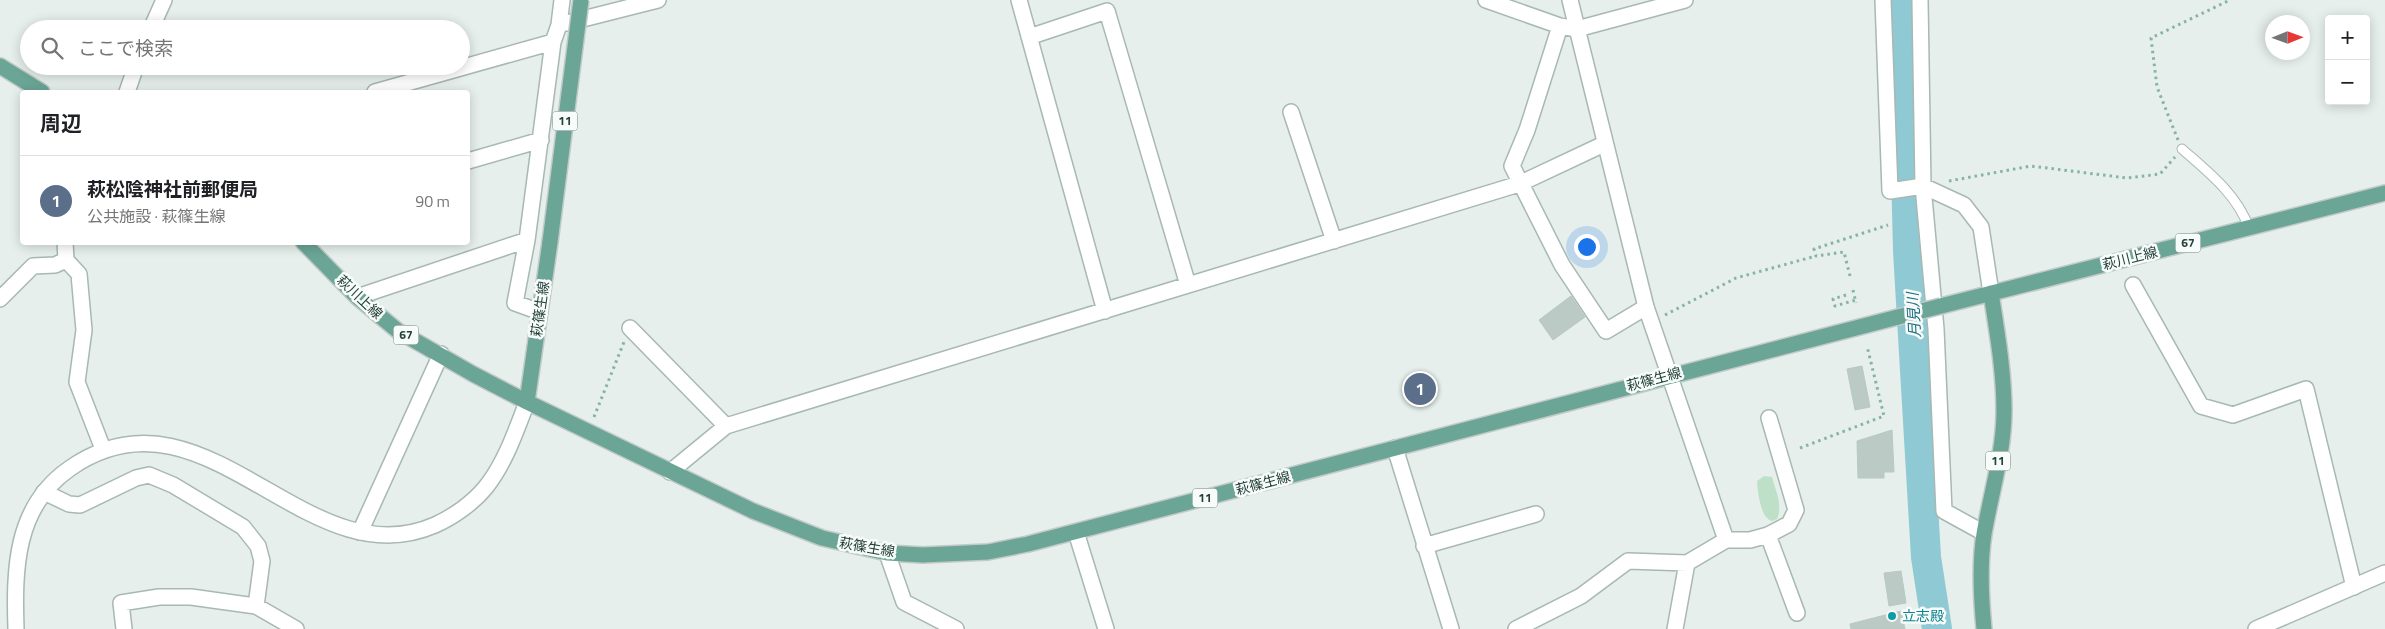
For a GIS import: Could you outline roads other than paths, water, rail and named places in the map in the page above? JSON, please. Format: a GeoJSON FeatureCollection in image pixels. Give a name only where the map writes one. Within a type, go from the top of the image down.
{"type":"FeatureCollection","features":[{"type":"Feature","properties":{"kind":"main road","name":"萩篠生線"},"geometry":{"type":"LineString","coordinates":[[581,0],[527,402],[753,511],[822,538],[886,553],[988,552],[1076,532],[1992,293]]}},
{"type":"Feature","properties":{"kind":"main road"},"geometry":{"type":"LineString","coordinates":[[0,66],[39,90]]}},
{"type":"Feature","properties":{"kind":"main road","name":"萩川上線"},"geometry":{"type":"LineString","coordinates":[[1992,293],[2385,193]]}},
{"type":"Feature","properties":{"kind":"main road","name":"萩川上線"},"geometry":{"type":"LineString","coordinates":[[306,245],[357,297],[398,331],[473,374],[527,402]]}},
{"type":"Feature","properties":{"kind":"main road","name":"11"},"geometry":{"type":"LineString","coordinates":[[1984,629],[1981,598],[1982,553],[1984,533],[2001,451],[2004,411],[2001,364],[1992,293]]}},
{"type":"Feature","properties":{"kind":"street"},"geometry":{"type":"LineString","coordinates":[[155,20],[164,0]]}},
{"type":"Feature","properties":{"kind":"street"},"geometry":{"type":"LineString","coordinates":[[540,312],[515,303],[527,240],[553,42],[559,25],[562,0]]}},
{"type":"Feature","properties":{"kind":"street"},"geometry":{"type":"LineString","coordinates":[[559,25],[658,0]]}},
{"type":"Feature","properties":{"kind":"street"},"geometry":{"type":"LineString","coordinates":[[1019,0],[1105,311]]}},
{"type":"Feature","properties":{"kind":"street"},"geometry":{"type":"LineString","coordinates":[[1486,0],[1560,26],[1577,29],[1685,0]]}},
{"type":"Feature","properties":{"kind":"street"},"geometry":{"type":"LineString","coordinates":[[1570,0],[1604,144],[1646,307],[1668,376],[1726,540]]}},
{"type":"Feature","properties":{"kind":"street"},"geometry":{"type":"LineString","coordinates":[[1883,0],[1890,190],[1923,186],[1964,205],[1981,227],[1992,293]]}},
{"type":"Feature","properties":{"kind":"street"},"geometry":{"type":"LineString","coordinates":[[1920,0],[1923,186],[1936,329],[1944,511],[1984,533]]}},
{"type":"Feature","properties":{"kind":"street"},"geometry":{"type":"LineString","coordinates":[[1030,37],[1108,11],[1188,285]]}},
{"type":"Feature","properties":{"kind":"street"},"geometry":{"type":"LineString","coordinates":[[1560,26],[1527,130],[1512,166],[1519,184],[1562,264],[1606,331],[1646,307]]}},
{"type":"Feature","properties":{"kind":"street"},"geometry":{"type":"LineString","coordinates":[[470,65],[553,42]]}},
{"type":"Feature","properties":{"kind":"street"},"geometry":{"type":"LineString","coordinates":[[128,90],[133,75]]}},
{"type":"Feature","properties":{"kind":"street"},"geometry":{"type":"LineString","coordinates":[[382,90],[436,75]]}},
{"type":"Feature","properties":{"kind":"street"},"geometry":{"type":"LineString","coordinates":[[1291,112],[1334,241]]}},
{"type":"Feature","properties":{"kind":"street"},"geometry":{"type":"LineString","coordinates":[[470,160],[541,140]]}},
{"type":"Feature","properties":{"kind":"street"},"geometry":{"type":"LineString","coordinates":[[670,472],[726,426],[1519,184],[1604,144]]}},
{"type":"Feature","properties":{"kind":"street"},"geometry":{"type":"LineString","coordinates":[[357,297],[527,240]]}},
{"type":"Feature","properties":{"kind":"street"},"geometry":{"type":"LineString","coordinates":[[65,245],[66,260],[79,274],[82,302],[84,330],[77,382],[103,449]]}},
{"type":"Feature","properties":{"kind":"street"},"geometry":{"type":"LineString","coordinates":[[0,299],[33,266],[55,265],[66,260]]}},
{"type":"Feature","properties":{"kind":"street"},"geometry":{"type":"LineString","coordinates":[[2133,285],[2202,406],[2233,415],[2306,389],[2354,587]]}},
{"type":"Feature","properties":{"kind":"street"},"geometry":{"type":"LineString","coordinates":[[630,328],[726,426]]}},
{"type":"Feature","properties":{"kind":"street"},"geometry":{"type":"LineString","coordinates":[[360,532],[441,354]]}},
{"type":"Feature","properties":{"kind":"street"},"geometry":{"type":"LineString","coordinates":[[16,629],[17,560],[25,524],[44,492],[58,476],[84,458],[103,449],[129,444],[153,443],[178,447],[208,458],[315,516],[347,529],[371,534],[401,534],[422,530],[444,521],[465,507],[486,488],[502,460],[527,402]]}},
{"type":"Feature","properties":{"kind":"street"},"geometry":{"type":"LineString","coordinates":[[1516,629],[1581,596],[1628,561],[1687,562],[1726,540],[1750,540],[1768,535],[1789,524],[1796,510],[1768,418]]}},
{"type":"Feature","properties":{"kind":"street"},"geometry":{"type":"LineString","coordinates":[[1395,448],[1451,629]]}},
{"type":"Feature","properties":{"kind":"street"},"geometry":{"type":"LineString","coordinates":[[44,492],[69,504],[80,505],[136,478],[149,476],[173,484],[243,527],[258,546],[262,561],[256,606]]}},
{"type":"Feature","properties":{"kind":"street"},"geometry":{"type":"LineString","coordinates":[[1424,546],[1536,514]]}},
{"type":"Feature","properties":{"kind":"street"},"geometry":{"type":"LineString","coordinates":[[1076,532],[1106,629]]}},
{"type":"Feature","properties":{"kind":"street"},"geometry":{"type":"LineString","coordinates":[[1768,535],[1796,613]]}},
{"type":"Feature","properties":{"kind":"street"},"geometry":{"type":"LineString","coordinates":[[886,553],[904,602],[956,629]]}},
{"type":"Feature","properties":{"kind":"street"},"geometry":{"type":"LineString","coordinates":[[1674,629],[1687,562]]}},
{"type":"Feature","properties":{"kind":"street"},"geometry":{"type":"LineString","coordinates":[[2256,629],[2385,573]]}},
{"type":"Feature","properties":{"kind":"street"},"geometry":{"type":"LineString","coordinates":[[124,629],[122,603],[159,597],[191,597],[256,606],[296,629]]}},
{"type":"Feature","properties":{"kind":"lane"},"geometry":{"type":"LineString","coordinates":[[2182,149],[2222,185],[2244,214],[2249,228]]}},
{"type":"Feature","properties":{"kind":"waterway","name":"月見川"},"geometry":{"type":"LineString","coordinates":[[1897,0],[1905,130],[1908,251],[1926,557],[1937,629]]}},
{"type":"Feature","properties":{"kind":"place","name":"萩松陰神社前郵便局"},"geometry":{"type":"Point","coordinates":[1420,389]}},
{"type":"Feature","properties":{"kind":"place","name":"立志殿"},"geometry":{"type":"Point","coordinates":[1892,616]}}]}
